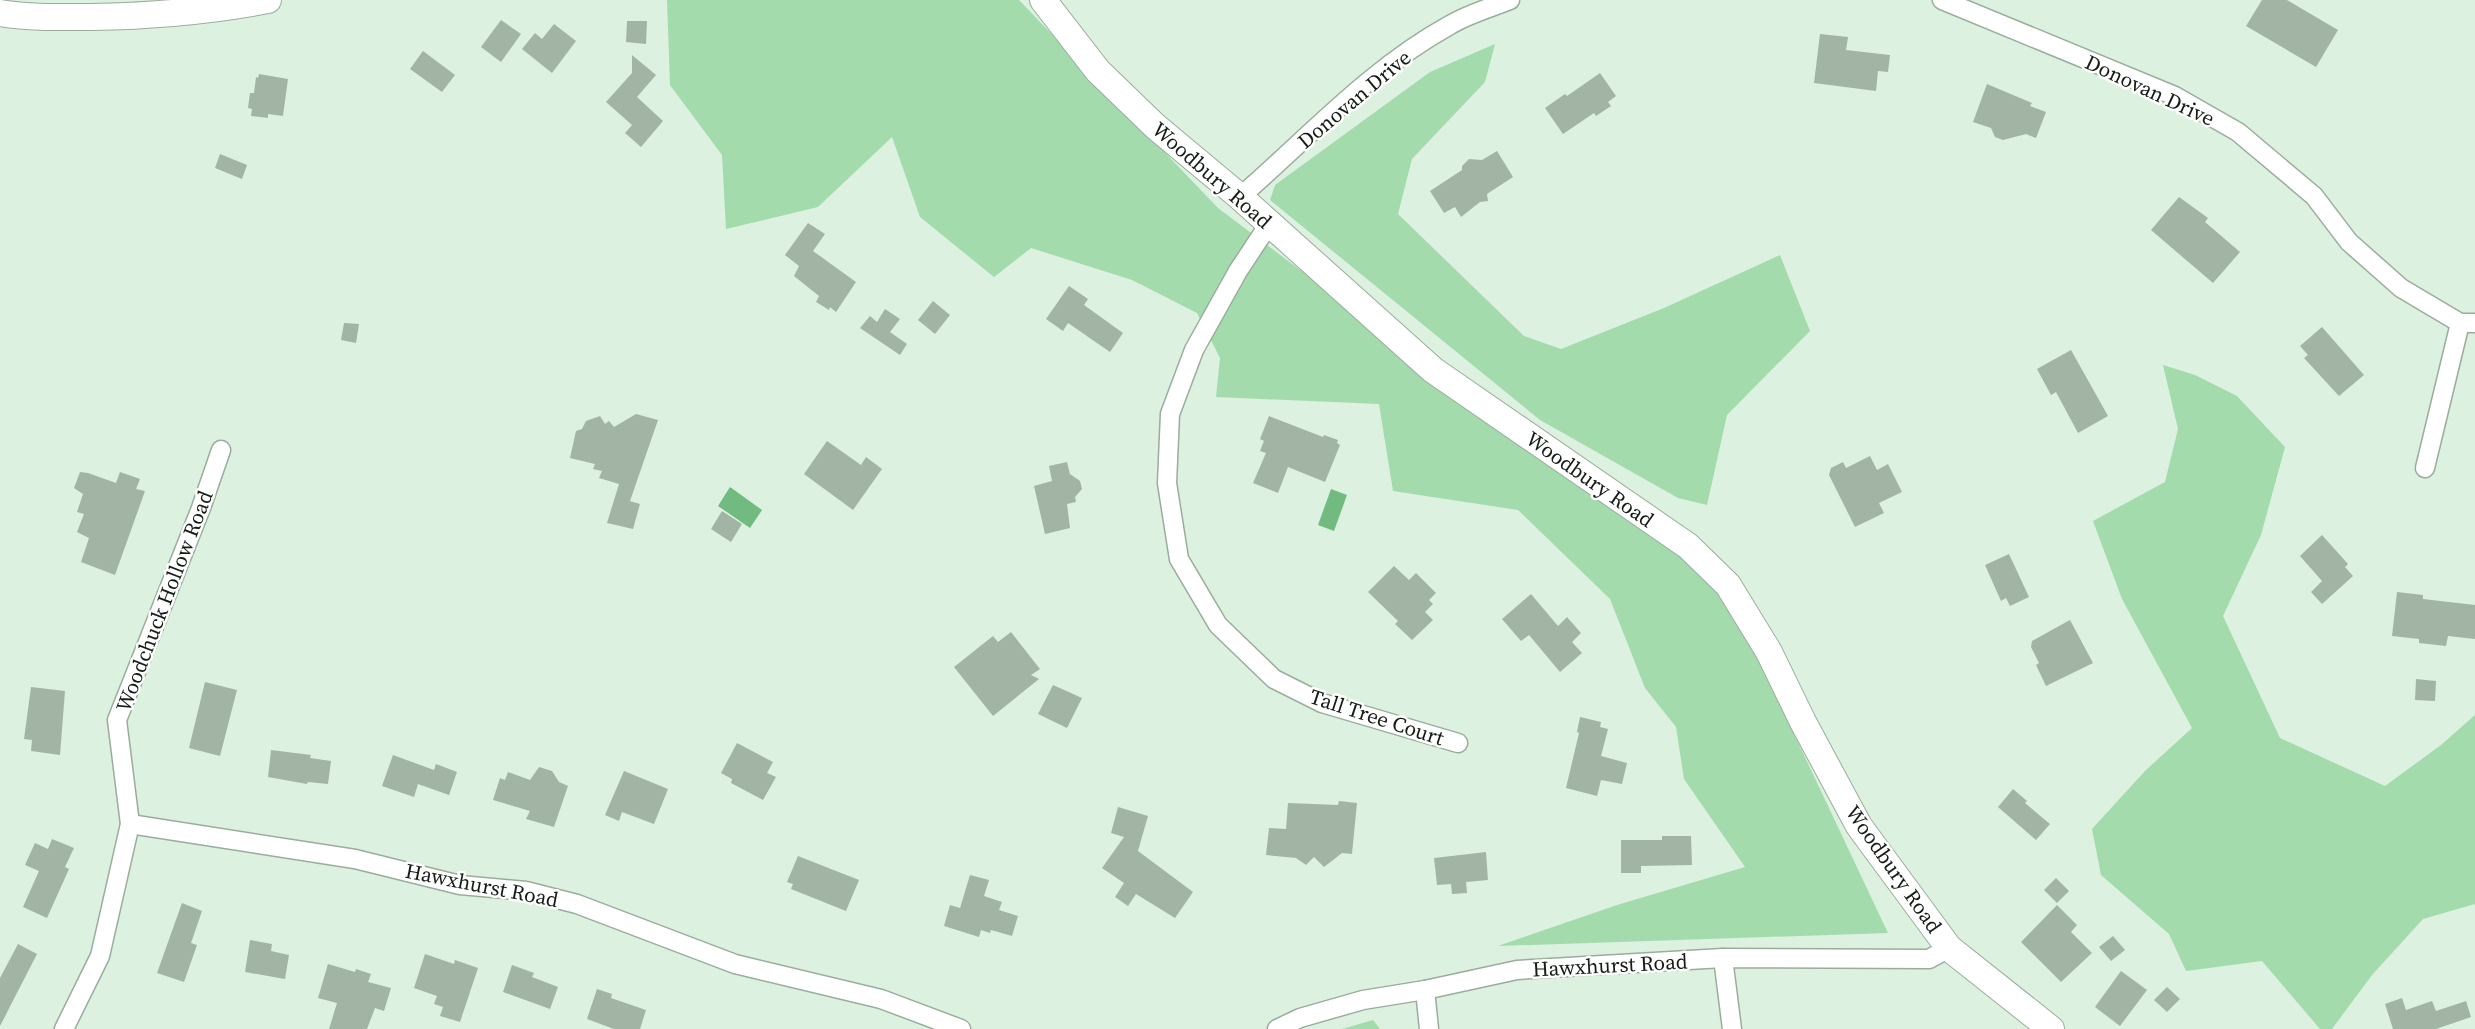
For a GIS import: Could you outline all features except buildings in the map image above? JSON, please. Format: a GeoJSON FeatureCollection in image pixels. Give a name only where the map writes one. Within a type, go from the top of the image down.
{"type":"FeatureCollection","features":[{"type":"Feature","properties":{"kind":"main road"},"geometry":{"type":"LineString","coordinates":[[0,13],[29,18],[129,16],[223,8],[268,0]]}},
{"type":"Feature","properties":{"kind":"main road","name":"Woodbury Road"},"geometry":{"type":"LineString","coordinates":[[1043,0],[1098,71],[1155,126],[1240,197],[1433,370],[1688,546],[1728,585],[1769,652],[1803,722],[1859,826],[1949,948],[2050,1029]]}},
{"type":"Feature","properties":{"kind":"street","name":"Donovan Drive"},"geometry":{"type":"LineString","coordinates":[[1240,197],[1288,156],[1349,97],[1402,55],[1451,24],[1510,0]]}},
{"type":"Feature","properties":{"kind":"street","name":"Donovan Drive"},"geometry":{"type":"LineString","coordinates":[[1942,0],[2175,96],[2238,132],[2314,196],[2349,242],[2401,288],[2467,323]]}},
{"type":"Feature","properties":{"kind":"street","name":"Tall Tree Court"},"geometry":{"type":"LineString","coordinates":[[1269,224],[1238,271],[1194,350],[1170,414],[1167,483],[1179,559],[1218,625],[1274,679],[1322,703],[1458,742]]}},
{"type":"Feature","properties":{"kind":"street"},"geometry":{"type":"LineString","coordinates":[[2425,468],[2467,323]]}},
{"type":"Feature","properties":{"kind":"street","name":"Woodchuck Hollow Road"},"geometry":{"type":"LineString","coordinates":[[64,1029],[100,956],[130,824],[117,720],[201,508],[221,450]]}},
{"type":"Feature","properties":{"kind":"street","name":"Hawxhurst Road"},"geometry":{"type":"LineString","coordinates":[[130,824],[355,859],[460,885],[526,891],[577,904],[735,964],[881,999],[961,1029]]}},
{"type":"Feature","properties":{"kind":"street","name":"Hawxhurst Road"},"geometry":{"type":"LineString","coordinates":[[1276,1029],[1300,1018],[1363,1000],[1425,990],[1517,970],[1723,958],[1926,959],[1949,948]]}},
{"type":"Feature","properties":{"kind":"street"},"geometry":{"type":"LineString","coordinates":[[1723,958],[1732,1029]]}},
{"type":"Feature","properties":{"kind":"street"},"geometry":{"type":"LineString","coordinates":[[1425,990],[1429,1029]]}},
{"type":"Feature","properties":{"kind":"shaded area"},"geometry":{"type":"Polygon","coordinates":[[[667,0],[1019,0],[1218,208],[1727,592],[1888,933],[1498,946],[1617,905],[1745,867],[1684,779],[1676,727],[1645,688],[1610,599],[1518,510],[1393,491],[1379,404],[1216,397],[1220,358],[1197,313],[1132,280],[1031,248],[994,277],[920,217],[892,137],[818,207],[726,229],[722,155],[670,85],[667,0]]]}},
{"type":"Feature","properties":{"kind":"shaded area"},"geometry":{"type":"Polygon","coordinates":[[[1495,44],[1485,82],[1412,159],[1398,214],[1524,336],[1561,349],[1664,308],[1780,255],[1810,331],[1727,415],[1707,505],[1678,498],[1540,420],[1270,200],[1275,185],[1430,72],[1495,44]]]}},
{"type":"Feature","properties":{"kind":"shaded area"},"geometry":{"type":"Polygon","coordinates":[[[2163,365],[2195,375],[2237,396],[2285,447],[2261,535],[2223,616],[2280,738],[2385,786],[2441,745],[2475,715],[2475,904],[2423,919],[2372,975],[2332,1029],[2320,1029],[2262,961],[2186,971],[2169,934],[2101,875],[2092,829],[2145,771],[2192,728],[2122,599],[2093,521],[2165,482],[2178,429],[2163,365]]]}},
{"type":"Feature","properties":{"kind":"shaded area"},"geometry":{"type":"Polygon","coordinates":[[[730,487],[762,510],[750,528],[718,506],[730,487]]]}},
{"type":"Feature","properties":{"kind":"shaded area"},"geometry":{"type":"Polygon","coordinates":[[[1331,489],[1347,495],[1334,531],[1318,525],[1331,489]]]}},
{"type":"Feature","properties":{"kind":"shaded area"},"geometry":{"type":"Polygon","coordinates":[[[1373,1020],[1380,1029],[1342,1029],[1373,1020]]]}}]}
